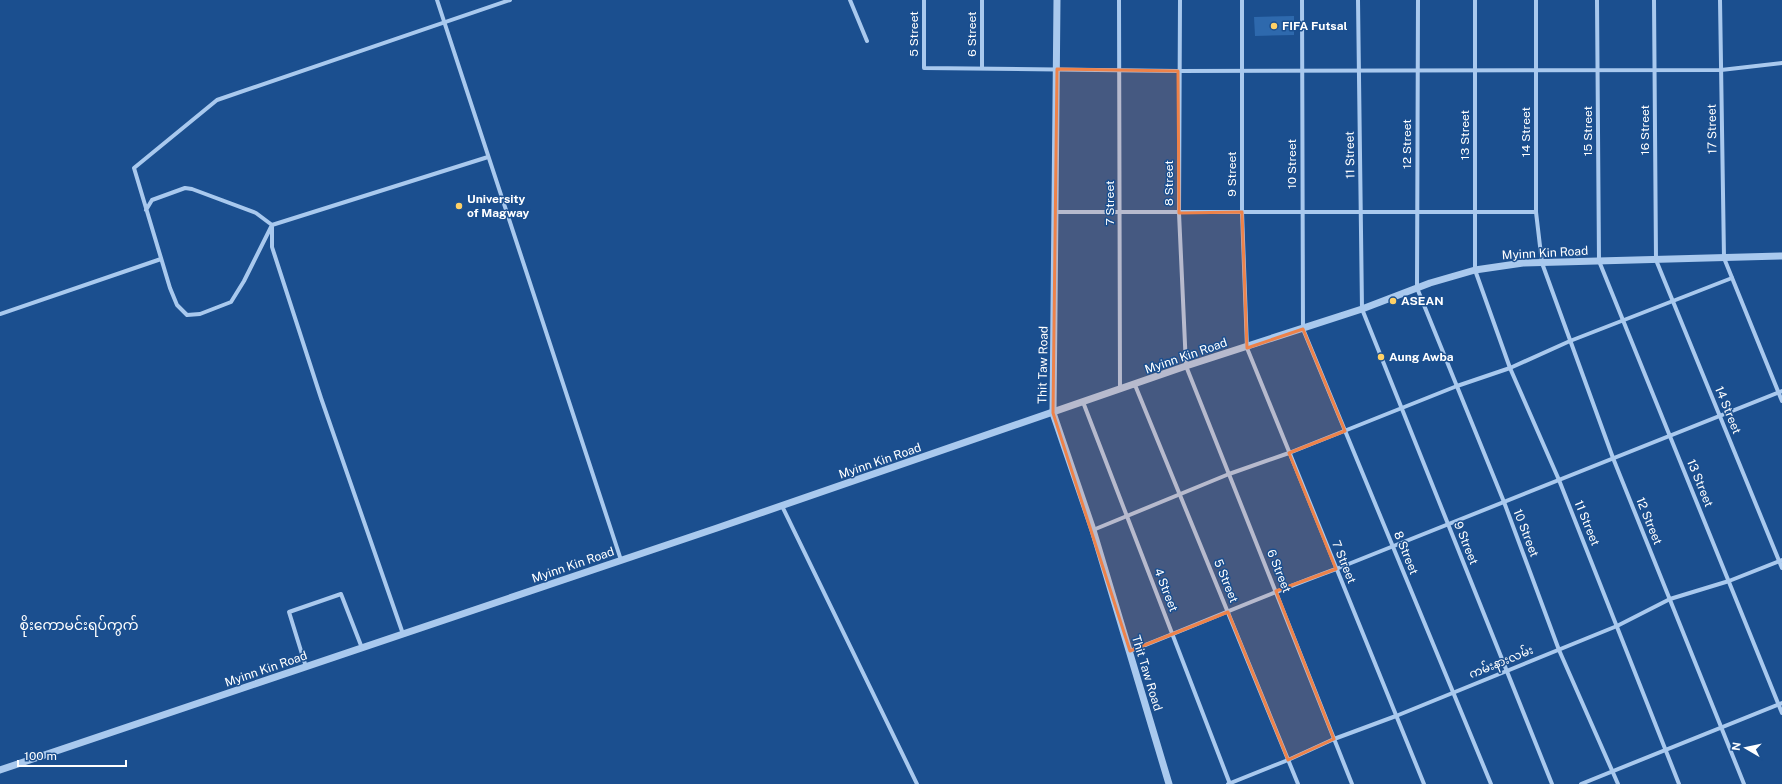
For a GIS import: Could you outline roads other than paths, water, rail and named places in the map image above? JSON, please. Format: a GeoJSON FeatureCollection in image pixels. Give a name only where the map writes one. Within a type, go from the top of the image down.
{"type":"FeatureCollection","features":[{"type":"Feature","properties":{"kind":"street"},"geometry":{"type":"LineString","coordinates":[[437,0],[621,560]]}},
{"type":"Feature","properties":{"kind":"street"},"geometry":{"type":"LineString","coordinates":[[488,157],[272,225],[244,281],[231,302],[200,314],[187,315],[177,305],[161,260],[134,168],[217,100],[510,0]]}},
{"type":"Feature","properties":{"kind":"street"},"geometry":{"type":"LineString","coordinates":[[850,0],[867,41]]}},
{"type":"Feature","properties":{"kind":"street","name":"5 Street"},"geometry":{"type":"LineString","coordinates":[[924,0],[924,68],[982,68]]}},
{"type":"Feature","properties":{"kind":"street","name":"6 Street"},"geometry":{"type":"LineString","coordinates":[[982,0],[982,68]]}},
{"type":"Feature","properties":{"kind":"street","name":"Thit Taw Road"},"geometry":{"type":"LineString","coordinates":[[1057,0],[1053,413],[1093,530],[1169,784]]}},
{"type":"Feature","properties":{"kind":"street","name":"7 Street"},"geometry":{"type":"LineString","coordinates":[[1119,0],[1120,390]]}},
{"type":"Feature","properties":{"kind":"street","name":"8 Street"},"geometry":{"type":"LineString","coordinates":[[1180,0],[1178,71],[1179,213],[1186,366]]}},
{"type":"Feature","properties":{"kind":"street","name":"9 Street"},"geometry":{"type":"LineString","coordinates":[[1242,0],[1242,212],[1246,348]]}},
{"type":"Feature","properties":{"kind":"street","name":"10 Street"},"geometry":{"type":"LineString","coordinates":[[1302,0],[1303,329]]}},
{"type":"Feature","properties":{"kind":"street","name":"11 Street"},"geometry":{"type":"LineString","coordinates":[[1358,0],[1362,309]]}},
{"type":"Feature","properties":{"kind":"street","name":"12 Street"},"geometry":{"type":"LineString","coordinates":[[1417,288],[1418,0]]}},
{"type":"Feature","properties":{"kind":"street","name":"13 Street"},"geometry":{"type":"LineString","coordinates":[[1475,0],[1475,270]]}},
{"type":"Feature","properties":{"kind":"street","name":"14 Street"},"geometry":{"type":"LineString","coordinates":[[1536,0],[1536,212],[1542,263]]}},
{"type":"Feature","properties":{"kind":"street","name":"15 Street"},"geometry":{"type":"LineString","coordinates":[[1597,0],[1599,261]]}},
{"type":"Feature","properties":{"kind":"street","name":"16 Street"},"geometry":{"type":"LineString","coordinates":[[1654,0],[1656,260]]}},
{"type":"Feature","properties":{"kind":"street","name":"17 Street"},"geometry":{"type":"LineString","coordinates":[[1720,0],[1724,258]]}},
{"type":"Feature","properties":{"kind":"street"},"geometry":{"type":"LineString","coordinates":[[982,68],[1178,71],[1721,70],[1782,63]]}},
{"type":"Feature","properties":{"kind":"street"},"geometry":{"type":"LineString","coordinates":[[146,210],[152,200],[185,188],[192,189],[256,213],[272,225]]}},
{"type":"Feature","properties":{"kind":"street"},"geometry":{"type":"LineString","coordinates":[[1056,212],[1536,212]]}},
{"type":"Feature","properties":{"kind":"street"},"geometry":{"type":"LineString","coordinates":[[272,225],[272,247],[321,398],[403,634]]}},
{"type":"Feature","properties":{"kind":"street","name":"Myinn Kin Road"},"geometry":{"type":"LineString","coordinates":[[1136,385],[1186,366],[1246,348],[1362,309],[1417,288],[1475,270],[1523,263],[1782,256]]}},
{"type":"Feature","properties":{"kind":"street"},"geometry":{"type":"LineString","coordinates":[[1724,258],[1780,391],[1782,401]]}},
{"type":"Feature","properties":{"kind":"street"},"geometry":{"type":"LineString","coordinates":[[0,314],[161,260]]}},
{"type":"Feature","properties":{"kind":"street","name":"14 Street"},"geometry":{"type":"LineString","coordinates":[[1656,260],[1781,561],[1782,568]]}},
{"type":"Feature","properties":{"kind":"street","name":"13 Street"},"geometry":{"type":"LineString","coordinates":[[1599,261],[1780,704],[1782,713]]}},
{"type":"Feature","properties":{"kind":"street","name":"12 Street"},"geometry":{"type":"LineString","coordinates":[[1542,263],[1613,458],[1744,784]]}},
{"type":"Feature","properties":{"kind":"street","name":"11 Street"},"geometry":{"type":"LineString","coordinates":[[1475,270],[1510,368],[1558,480],[1679,784]]}},
{"type":"Feature","properties":{"kind":"street"},"geometry":{"type":"LineString","coordinates":[[1093,530],[1181,496],[1229,474],[1289,453],[1457,386],[1510,368],[1570,341],[1732,278]]}},
{"type":"Feature","properties":{"kind":"street","name":"10 Street"},"geometry":{"type":"LineString","coordinates":[[1417,288],[1504,502],[1560,650],[1618,784]]}},
{"type":"Feature","properties":{"kind":"street","name":"9 Street"},"geometry":{"type":"LineString","coordinates":[[1362,309],[1552,784]]}},
{"type":"Feature","properties":{"kind":"street","name":"8 Street"},"geometry":{"type":"LineString","coordinates":[[1303,329],[1491,784]]}},
{"type":"Feature","properties":{"kind":"street","name":"7 Street"},"geometry":{"type":"LineString","coordinates":[[1246,348],[1424,784]]}},
{"type":"Feature","properties":{"kind":"street","name":"6 Street"},"geometry":{"type":"LineString","coordinates":[[1186,366],[1352,784]]}},
{"type":"Feature","properties":{"kind":"street"},"geometry":{"type":"LineString","coordinates":[[1120,390],[1136,385]]}},
{"type":"Feature","properties":{"kind":"street","name":"5 Street"},"geometry":{"type":"LineString","coordinates":[[1136,385],[1298,784]]}},
{"type":"Feature","properties":{"kind":"street","name":"Myinn Kin Road"},"geometry":{"type":"LineString","coordinates":[[0,770],[782,506],[1120,390]]}},
{"type":"Feature","properties":{"kind":"street"},"geometry":{"type":"LineString","coordinates":[[1130,651],[1276,591],[1336,569],[1780,391]]}},
{"type":"Feature","properties":{"kind":"street","name":"4 Street"},"geometry":{"type":"LineString","coordinates":[[1083,402],[1229,784]]}},
{"type":"Feature","properties":{"kind":"street"},"geometry":{"type":"LineString","coordinates":[[782,506],[917,784]]}},
{"type":"Feature","properties":{"kind":"street","name":"ကမ်းနားလမ်း"},"geometry":{"type":"LineString","coordinates":[[1229,784],[1334,739],[1396,716],[1560,650],[1617,626],[1670,599],[1729,581],[1781,561]]}},
{"type":"Feature","properties":{"kind":"street"},"geometry":{"type":"LineString","coordinates":[[306,667],[289,612],[342,594],[362,648]]}},
{"type":"Feature","properties":{"kind":"street"},"geometry":{"type":"LineString","coordinates":[[1581,784],[1780,704]]}},
{"type":"Feature","properties":{"kind":"place","name":"FIFA Futsal"},"geometry":{"type":"Point","coordinates":[1274,26]}},
{"type":"Feature","properties":{"kind":"place","name":"University of Magway"},"geometry":{"type":"Point","coordinates":[459,206]}},
{"type":"Feature","properties":{"kind":"place","name":"ASEAN"},"geometry":{"type":"Point","coordinates":[1393,301]}},
{"type":"Feature","properties":{"kind":"place","name":"Aung Awba"},"geometry":{"type":"Point","coordinates":[1381,357]}},
{"type":"Feature","properties":{"kind":"district","name":"စိုးကောမင်းရပ်ကွက်"},"geometry":{"type":"Point","coordinates":[79,625]}}]}
